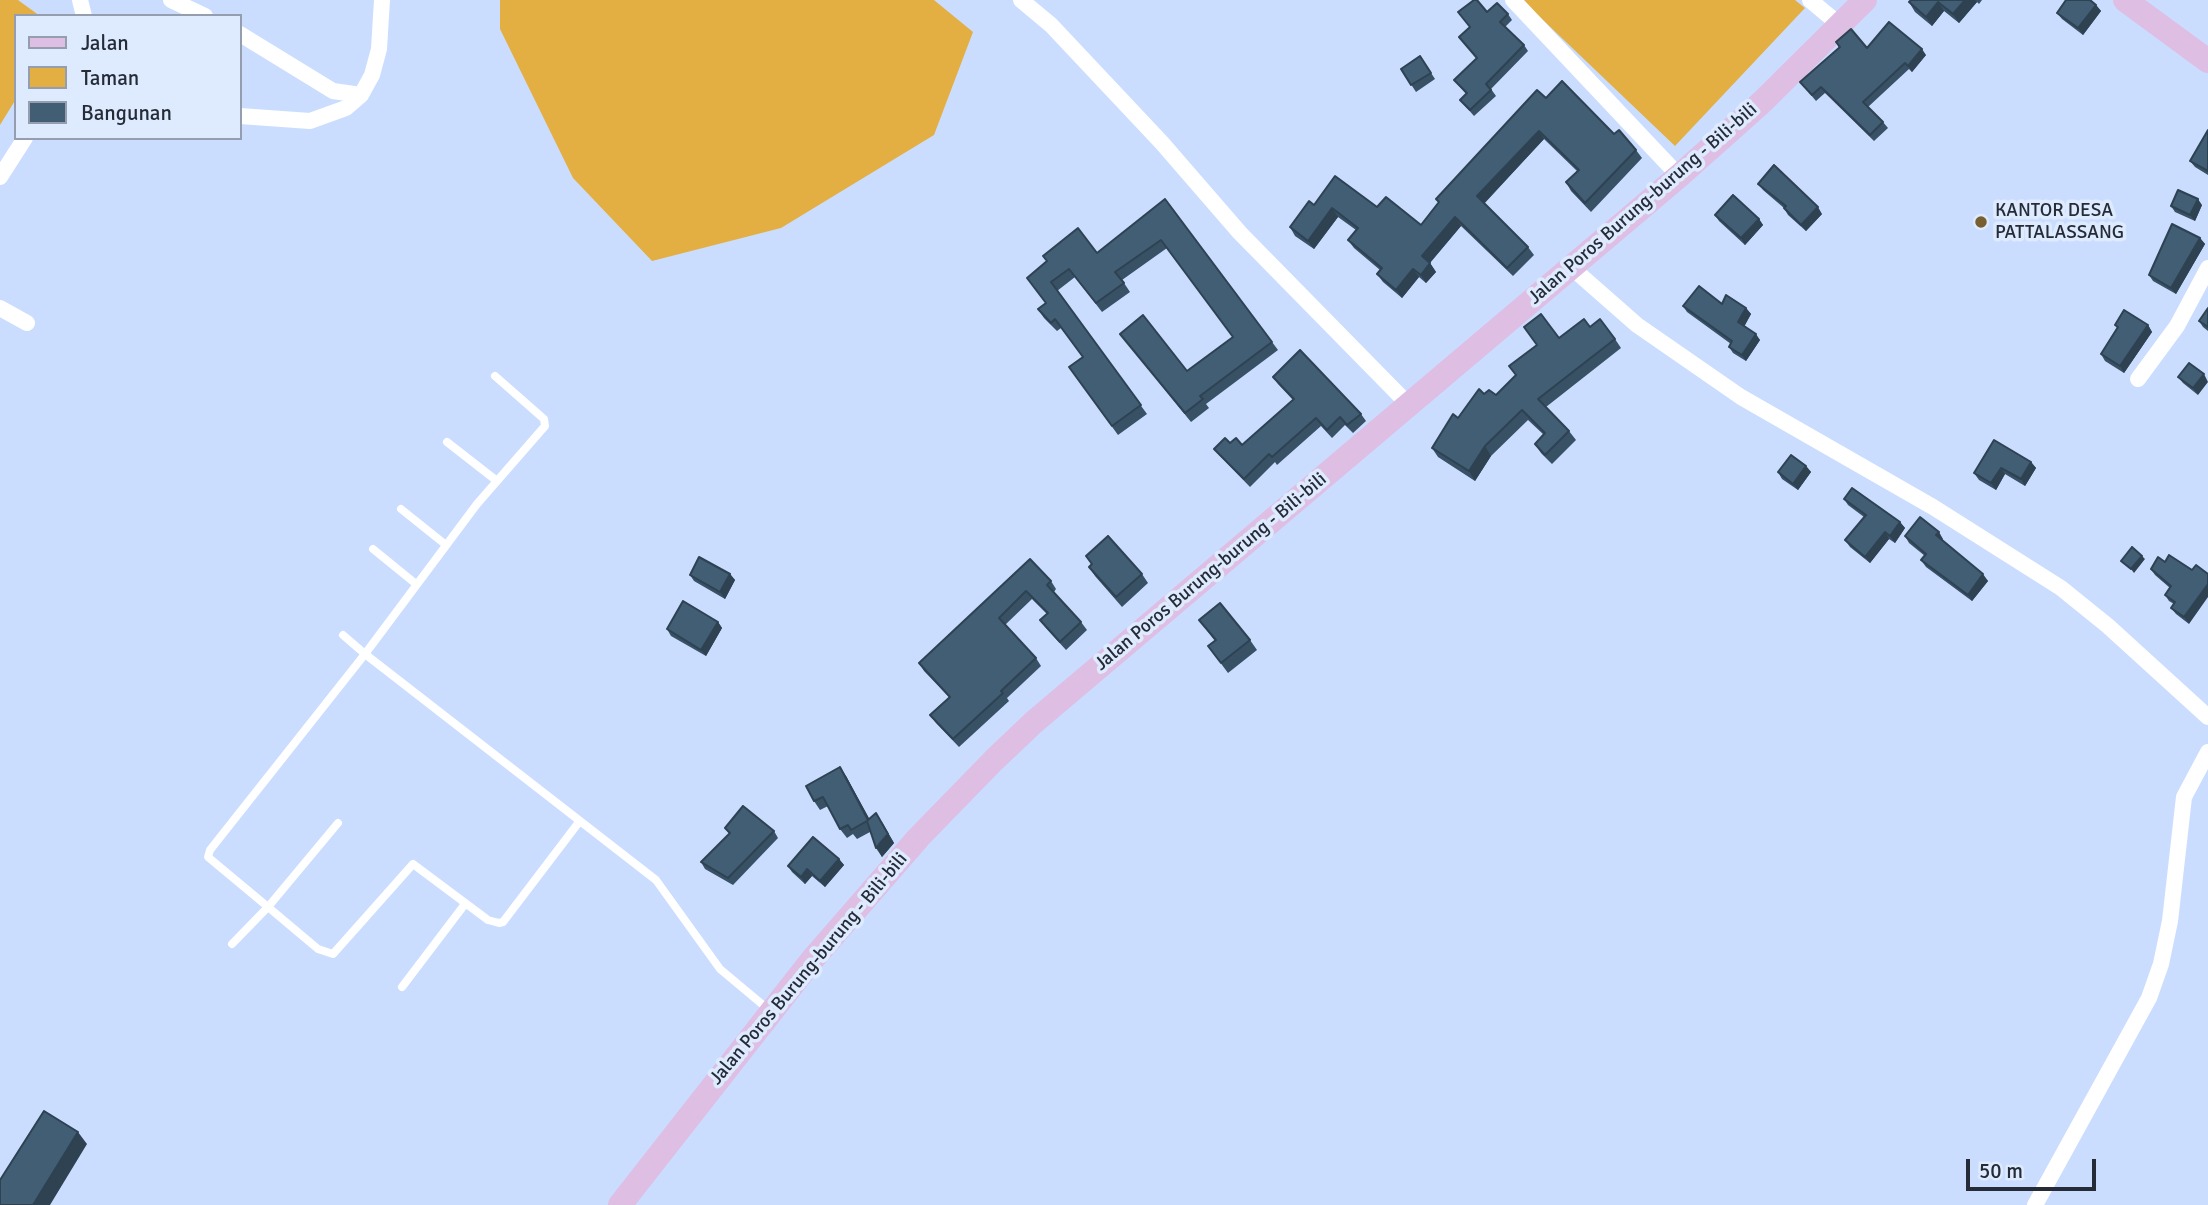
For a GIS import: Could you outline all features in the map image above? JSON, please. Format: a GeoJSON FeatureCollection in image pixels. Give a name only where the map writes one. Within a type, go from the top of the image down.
{"type":"FeatureCollection","features":[{"type":"Feature","properties":{"kind":"main road","name":"Jalan Poros Burung-burung - Bili-bili"},"geometry":{"type":"LineString","coordinates":[[620,1205],[771,1012],[919,837],[994,760],[1034,722],[1679,176],[1762,103],[1865,0]]}},
{"type":"Feature","properties":{"kind":"main road"},"geometry":{"type":"LineString","coordinates":[[2124,0],[2208,61]]}},
{"type":"Feature","properties":{"kind":"street"},"geometry":{"type":"LineString","coordinates":[[171,0],[201,14]]}},
{"type":"Feature","properties":{"kind":"street"},"geometry":{"type":"LineString","coordinates":[[242,116],[310,121],[346,108],[362,96],[372,75],[379,49],[382,0]]}},
{"type":"Feature","properties":{"kind":"street"},"geometry":{"type":"LineString","coordinates":[[1021,0],[1051,25],[1162,143],[1249,243],[1408,404]]}},
{"type":"Feature","properties":{"kind":"street"},"geometry":{"type":"LineString","coordinates":[[1513,0],[1679,176]]}},
{"type":"Feature","properties":{"kind":"street"},"geometry":{"type":"LineString","coordinates":[[1810,0],[1841,26]]}},
{"type":"Feature","properties":{"kind":"street"},"geometry":{"type":"LineString","coordinates":[[242,35],[326,87],[362,96]]}},
{"type":"Feature","properties":{"kind":"street"},"geometry":{"type":"LineString","coordinates":[[0,177],[24,140]]}},
{"type":"Feature","properties":{"kind":"street"},"geometry":{"type":"LineString","coordinates":[[1571,267],[1637,325],[1741,397],[1933,507],[2061,587],[2109,626],[2208,717]]}},
{"type":"Feature","properties":{"kind":"street"},"geometry":{"type":"LineString","coordinates":[[2138,379],[2177,326],[2208,268]]}},
{"type":"Feature","properties":{"kind":"street"},"geometry":{"type":"LineString","coordinates":[[0,308],[27,323]]}},
{"type":"Feature","properties":{"kind":"street"},"geometry":{"type":"LineString","coordinates":[[2035,1205],[2149,998],[2161,964],[2170,921],[2184,797],[2208,752]]}},
{"type":"Feature","properties":{"kind":"lane"},"geometry":{"type":"LineString","coordinates":[[495,376],[544,419],[546,424],[446,545],[365,654],[210,850],[208,857],[327,954],[333,954],[413,864],[493,923],[503,922],[579,822]]}},
{"type":"Feature","properties":{"kind":"lane"},"geometry":{"type":"LineString","coordinates":[[447,442],[497,481]]}},
{"type":"Feature","properties":{"kind":"lane"},"geometry":{"type":"LineString","coordinates":[[401,509],[446,545]]}},
{"type":"Feature","properties":{"kind":"lane"},"geometry":{"type":"LineString","coordinates":[[373,549],[416,584]]}},
{"type":"Feature","properties":{"kind":"lane"},"geometry":{"type":"LineString","coordinates":[[343,635],[656,880],[719,969],[771,1012]]}},
{"type":"Feature","properties":{"kind":"lane"},"geometry":{"type":"LineString","coordinates":[[232,944],[268,907],[338,823]]}},
{"type":"Feature","properties":{"kind":"lane"},"geometry":{"type":"LineString","coordinates":[[402,987],[466,904]]}},
{"type":"Feature","properties":{"kind":"green space"},"geometry":{"type":"Polygon","coordinates":[[[0,0],[18,0],[37,14],[14,14],[14,102],[0,125],[0,0]]]}},
{"type":"Feature","properties":{"kind":"green space"},"geometry":{"type":"Polygon","coordinates":[[[500,0],[934,0],[973,32],[934,135],[781,228],[652,261],[573,178],[500,29],[500,0]]]}},
{"type":"Feature","properties":{"kind":"green space"},"geometry":{"type":"Polygon","coordinates":[[[1522,0],[1795,0],[1805,8],[1675,146],[1522,0]]]}},
{"type":"Feature","properties":{"kind":"building"},"geometry":{"type":"Polygon","coordinates":[[[1474,0],[1487,12],[1497,3],[1508,14],[1500,22],[1524,45],[1486,84],[1491,90],[1470,110],[1460,100],[1467,93],[1454,80],[1477,58],[1459,37],[1470,27],[1458,12],[1474,0]]]}},
{"type":"Feature","properties":{"kind":"building"},"geometry":{"type":"Polygon","coordinates":[[[1965,0],[1953,14],[1938,2],[1926,17],[1909,2],[1965,0]]]}},
{"type":"Feature","properties":{"kind":"building"},"geometry":{"type":"Polygon","coordinates":[[[2066,0],[2090,0],[2096,5],[2078,28],[2057,13],[2066,0]]]}},
{"type":"Feature","properties":{"kind":"building"},"geometry":{"type":"Polygon","coordinates":[[[1889,22],[1922,49],[1908,66],[1905,63],[1863,102],[1883,122],[1870,135],[1821,87],[1812,95],[1800,82],[1840,47],[1836,42],[1851,29],[1867,48],[1889,22]]]}},
{"type":"Feature","properties":{"kind":"building"},"geometry":{"type":"Polygon","coordinates":[[[1420,56],[1431,73],[1411,85],[1401,69],[1420,56]]]}},
{"type":"Feature","properties":{"kind":"building"},"geometry":{"type":"Polygon","coordinates":[[[1562,81],[1614,134],[1619,130],[1636,150],[1585,203],[1566,182],[1579,170],[1539,131],[1477,196],[1528,247],[1507,268],[1455,217],[1422,256],[1430,263],[1421,275],[1413,269],[1396,290],[1377,274],[1382,268],[1348,240],[1358,228],[1332,208],[1308,241],[1290,227],[1309,201],[1314,205],[1335,176],[1377,207],[1386,197],[1421,225],[1439,202],[1436,199],[1537,90],[1546,98],[1562,81]]]}},
{"type":"Feature","properties":{"kind":"building"},"geometry":{"type":"Polygon","coordinates":[[[2208,130],[2208,171],[2190,161],[2208,130]]]}},
{"type":"Feature","properties":{"kind":"building"},"geometry":{"type":"Polygon","coordinates":[[[1774,165],[1818,207],[1801,225],[1784,208],[1786,206],[1758,184],[1774,165]]]}},
{"type":"Feature","properties":{"kind":"building"},"geometry":{"type":"Polygon","coordinates":[[[2178,190],[2198,199],[2190,215],[2171,206],[2178,190]]]}},
{"type":"Feature","properties":{"kind":"building"},"geometry":{"type":"Polygon","coordinates":[[[1733,195],[1759,219],[1741,238],[1715,215],[1733,195]]]}},
{"type":"Feature","properties":{"kind":"building"},"geometry":{"type":"Polygon","coordinates":[[[1165,199],[1272,342],[1200,396],[1203,399],[1185,413],[1120,334],[1143,315],[1187,371],[1233,337],[1161,240],[1115,272],[1124,283],[1096,303],[1069,269],[1051,282],[1141,405],[1112,426],[1069,367],[1083,357],[1055,319],[1051,323],[1038,309],[1046,303],[1027,278],[1047,261],[1043,256],[1078,228],[1097,253],[1165,199]]]}},
{"type":"Feature","properties":{"kind":"building"},"geometry":{"type":"Polygon","coordinates":[[[2172,224],[2200,238],[2171,288],[2149,275],[2172,224]]]}},
{"type":"Feature","properties":{"kind":"building"},"geometry":{"type":"Polygon","coordinates":[[[1699,286],[1722,304],[1726,295],[1746,308],[1738,322],[1756,334],[1742,355],[1729,347],[1732,341],[1683,306],[1699,286]]]}},
{"type":"Feature","properties":{"kind":"building"},"geometry":{"type":"Polygon","coordinates":[[[2208,308],[2208,327],[2199,321],[2208,308]]]}},
{"type":"Feature","properties":{"kind":"building"},"geometry":{"type":"Polygon","coordinates":[[[2124,310],[2148,325],[2120,366],[2101,354],[2118,327],[2115,325],[2124,310]]]}},
{"type":"Feature","properties":{"kind":"building"},"geometry":{"type":"Polygon","coordinates":[[[1541,314],[1559,338],[1584,319],[1590,327],[1600,319],[1615,339],[1538,399],[1569,431],[1545,455],[1535,444],[1545,433],[1522,410],[1485,446],[1469,471],[1432,448],[1453,414],[1458,418],[1479,389],[1484,394],[1489,390],[1496,395],[1516,375],[1509,366],[1537,345],[1524,327],[1541,314]]]}},
{"type":"Feature","properties":{"kind":"building"},"geometry":{"type":"Polygon","coordinates":[[[1300,350],[1361,414],[1347,425],[1340,417],[1327,430],[1316,418],[1272,457],[1269,454],[1244,479],[1214,449],[1225,438],[1230,443],[1236,438],[1242,445],[1294,399],[1273,377],[1300,350]]]}},
{"type":"Feature","properties":{"kind":"building"},"geometry":{"type":"Polygon","coordinates":[[[2189,363],[2204,374],[2193,388],[2178,377],[2189,363]]]}},
{"type":"Feature","properties":{"kind":"building"},"geometry":{"type":"Polygon","coordinates":[[[1994,440],[2031,462],[2021,479],[2001,468],[1991,483],[1974,473],[1994,440]]]}},
{"type":"Feature","properties":{"kind":"building"},"geometry":{"type":"Polygon","coordinates":[[[1791,455],[1806,466],[1793,484],[1778,472],[1791,455]]]}},
{"type":"Feature","properties":{"kind":"building"},"geometry":{"type":"Polygon","coordinates":[[[1852,488],[1900,522],[1890,536],[1885,532],[1865,557],[1845,540],[1866,515],[1844,499],[1852,488]]]}},
{"type":"Feature","properties":{"kind":"building"},"geometry":{"type":"Polygon","coordinates":[[[1920,517],[1939,532],[1936,535],[1983,574],[1968,595],[1921,560],[1926,554],[1905,536],[1920,517]]]}},
{"type":"Feature","properties":{"kind":"building"},"geometry":{"type":"Polygon","coordinates":[[[1108,536],[1142,574],[1116,597],[1089,567],[1092,564],[1086,556],[1108,536]]]}},
{"type":"Feature","properties":{"kind":"building"},"geometry":{"type":"Polygon","coordinates":[[[2132,547],[2142,556],[2131,569],[2121,561],[2132,547]]]}},
{"type":"Feature","properties":{"kind":"building"},"geometry":{"type":"Polygon","coordinates":[[[2169,555],[2192,570],[2196,565],[2208,574],[2208,584],[2184,617],[2171,608],[2175,602],[2165,595],[2171,586],[2151,569],[2158,557],[2165,562],[2169,555]]]}},
{"type":"Feature","properties":{"kind":"building"},"geometry":{"type":"Polygon","coordinates":[[[699,557],[730,574],[720,592],[690,575],[699,557]]]}},
{"type":"Feature","properties":{"kind":"building"},"geometry":{"type":"Polygon","coordinates":[[[1030,559],[1051,581],[1047,585],[1081,622],[1060,642],[1040,620],[1048,613],[1026,591],[999,618],[1036,658],[953,739],[930,715],[950,697],[919,663],[1030,559]]]}},
{"type":"Feature","properties":{"kind":"building"},"geometry":{"type":"Polygon","coordinates":[[[683,601],[718,622],[701,650],[667,629],[683,601]]]}},
{"type":"Feature","properties":{"kind":"building"},"geometry":{"type":"Polygon","coordinates":[[[1220,603],[1250,640],[1221,663],[1208,646],[1216,640],[1199,620],[1220,603]]]}},
{"type":"Feature","properties":{"kind":"building"},"geometry":{"type":"Polygon","coordinates":[[[840,767],[868,820],[876,813],[888,834],[876,848],[867,821],[851,830],[848,825],[840,829],[823,797],[814,801],[806,786],[840,767]]]}},
{"type":"Feature","properties":{"kind":"building"},"geometry":{"type":"Polygon","coordinates":[[[743,806],[774,831],[728,878],[701,862],[730,833],[725,828],[743,806]]]}},
{"type":"Feature","properties":{"kind":"building"},"geometry":{"type":"Polygon","coordinates":[[[813,837],[839,859],[820,881],[807,869],[801,877],[788,866],[813,837]]]}},
{"type":"Feature","properties":{"kind":"building"},"geometry":{"type":"Polygon","coordinates":[[[44,1111],[78,1132],[33,1205],[0,1205],[0,1180],[44,1111]]]}},
{"type":"Feature","properties":{"kind":"place","name":"KANTOR DESA PATTALASSANG"},"geometry":{"type":"Point","coordinates":[1981,222]}}]}
